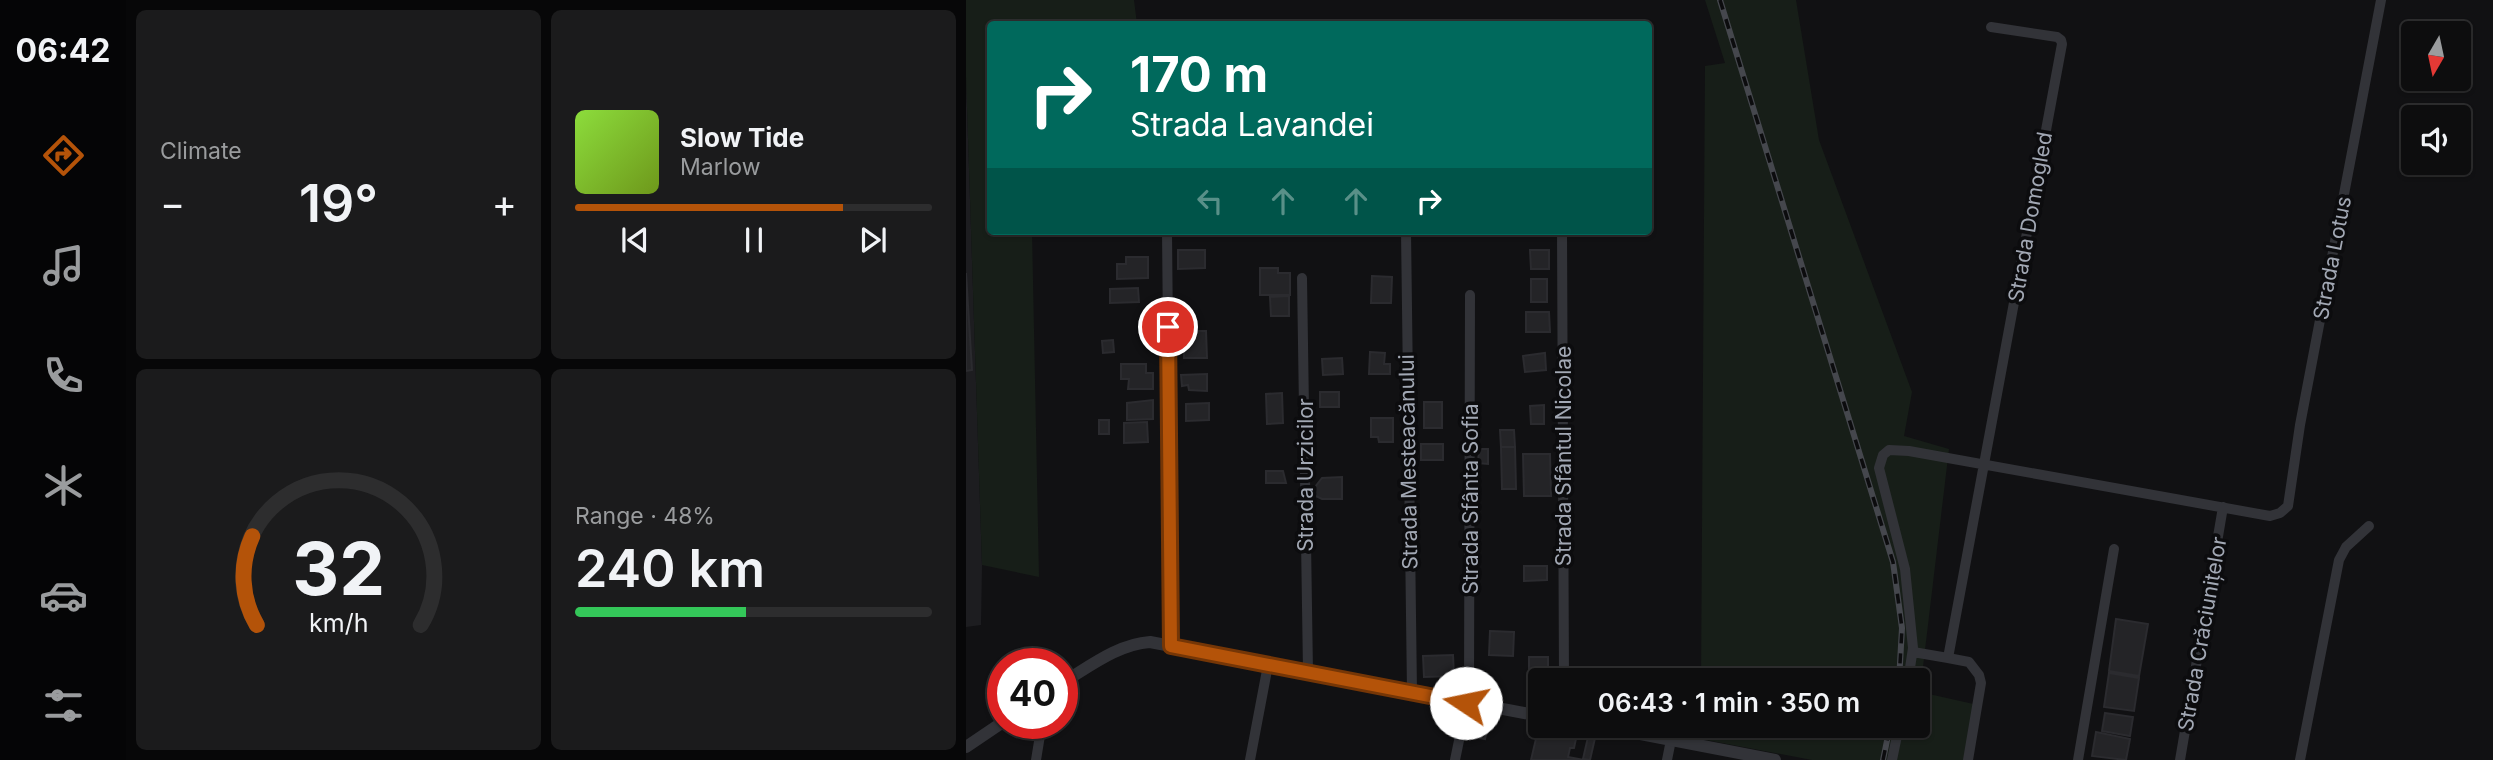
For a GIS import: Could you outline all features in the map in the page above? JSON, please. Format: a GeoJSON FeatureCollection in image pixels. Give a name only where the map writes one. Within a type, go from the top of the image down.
{"type":"FeatureCollection","features":[{"type":"Feature","properties":{"kind":"street","name":"Strada Lotus"},"geometry":{"type":"LineString","coordinates":[[2223,507],[2270,516],[2280,513],[2288,506],[2300,425],[2381,0]]}},
{"type":"Feature","properties":{"kind":"street","name":"Strada Domogled"},"geometry":{"type":"LineString","coordinates":[[1948,658],[2062,44],[2062,40],[2057,37],[1990,27]]}},
{"type":"Feature","properties":{"kind":"street"},"geometry":{"type":"LineString","coordinates":[[1167,235],[1171,646]]}},
{"type":"Feature","properties":{"kind":"street","name":"Strada Mesteacănului"},"geometry":{"type":"LineString","coordinates":[[1406,235],[1412,692]]}},
{"type":"Feature","properties":{"kind":"street","name":"Strada Sfântul Nicolae"},"geometry":{"type":"LineString","coordinates":[[1562,235],[1564,668]]}},
{"type":"Feature","properties":{"kind":"street","name":"Strada Urzicilor"},"geometry":{"type":"LineString","coordinates":[[1302,278],[1308,672]]}},
{"type":"Feature","properties":{"kind":"street","name":"Strada Sfânta Sofia"},"geometry":{"type":"LineString","coordinates":[[1455,760],[1469,692],[1470,295]]}},
{"type":"Feature","properties":{"kind":"street"},"geometry":{"type":"LineString","coordinates":[[1910,668],[1913,652],[1905,569],[1880,478],[1880,461],[1889,450],[2223,507]]}},
{"type":"Feature","properties":{"kind":"street","name":"Strada Crăciunițelor"},"geometry":{"type":"LineString","coordinates":[[2180,760],[2223,507]]}},
{"type":"Feature","properties":{"kind":"street"},"geometry":{"type":"LineString","coordinates":[[2300,760],[2339,560],[2346,547],[2370,526]]}},
{"type":"Feature","properties":{"kind":"street"},"geometry":{"type":"LineString","coordinates":[[2078,760],[2114,549]]}},
{"type":"Feature","properties":{"kind":"street"},"geometry":{"type":"LineString","coordinates":[[1078,674],[1136,643],[1150,642],[1528,714]]}},
{"type":"Feature","properties":{"kind":"street"},"geometry":{"type":"LineString","coordinates":[[1913,652],[1969,662],[1979,675],[1981,683],[1968,760]]}},
{"type":"Feature","properties":{"kind":"street"},"geometry":{"type":"LineString","coordinates":[[1250,760],[1268,665]]}},
{"type":"Feature","properties":{"kind":"street"},"geometry":{"type":"LineString","coordinates":[[966,747],[987,733]]}},
{"type":"Feature","properties":{"kind":"street"},"geometry":{"type":"LineString","coordinates":[[1661,738],[1775,760]]}},
{"type":"Feature","properties":{"kind":"street"},"geometry":{"type":"LineString","coordinates":[[1892,760],[1897,738]]}},
{"type":"Feature","properties":{"kind":"street"},"geometry":{"type":"LineString","coordinates":[[1036,760],[1039,739]]}},
{"type":"Feature","properties":{"kind":"street"},"geometry":{"type":"LineString","coordinates":[[1667,760],[1671,740]]}},
{"type":"Feature","properties":{"kind":"shaded area"},"geometry":{"type":"Polygon","coordinates":[[[966,0],[1134,0],[1137,21],[987,21],[987,235],[1032,235],[1039,577],[982,565],[966,77],[966,0]]]}},
{"type":"Feature","properties":{"kind":"shaded area"},"geometry":{"type":"Polygon","coordinates":[[[1705,0],[1796,0],[1819,140],[1912,392],[1904,436],[1949,449],[1923,668],[1701,668],[1705,66],[1725,63],[1705,0]]]}},
{"type":"Feature","properties":{"kind":"shaded area"},"geometry":{"type":"Polygon","coordinates":[[[966,77],[982,565],[981,625],[966,627],[966,77]]]}},
{"type":"Feature","properties":{"kind":"shaded area"},"geometry":{"type":"Polygon","coordinates":[[[1930,694],[1978,705],[1967,760],[1812,760],[1701,739],[1930,738],[1930,694]]]}},
{"type":"Feature","properties":{"kind":"building"},"geometry":{"type":"Polygon","coordinates":[[[1178,250],[1205,250],[1205,268],[1178,269],[1178,250]]]}},
{"type":"Feature","properties":{"kind":"building"},"geometry":{"type":"Polygon","coordinates":[[[1530,250],[1549,250],[1549,269],[1531,269],[1530,250]]]}},
{"type":"Feature","properties":{"kind":"building"},"geometry":{"type":"Polygon","coordinates":[[[1126,257],[1148,257],[1148,278],[1117,279],[1117,264],[1126,264],[1126,257]]]}},
{"type":"Feature","properties":{"kind":"building"},"geometry":{"type":"Polygon","coordinates":[[[1260,268],[1278,268],[1278,273],[1290,273],[1290,295],[1260,295],[1260,268]]]}},
{"type":"Feature","properties":{"kind":"building"},"geometry":{"type":"Polygon","coordinates":[[[966,273],[972,370],[966,371],[966,273]]]}},
{"type":"Feature","properties":{"kind":"building"},"geometry":{"type":"Polygon","coordinates":[[[1372,276],[1392,277],[1391,303],[1371,303],[1372,276]]]}},
{"type":"Feature","properties":{"kind":"building"},"geometry":{"type":"Polygon","coordinates":[[[1531,279],[1547,279],[1547,302],[1531,302],[1531,279]]]}},
{"type":"Feature","properties":{"kind":"building"},"geometry":{"type":"Polygon","coordinates":[[[1138,288],[1139,302],[1110,303],[1110,289],[1138,288]]]}},
{"type":"Feature","properties":{"kind":"building"},"geometry":{"type":"Polygon","coordinates":[[[1289,296],[1289,316],[1271,316],[1270,297],[1289,296]]]}},
{"type":"Feature","properties":{"kind":"building"},"geometry":{"type":"Polygon","coordinates":[[[1526,312],[1549,312],[1550,332],[1526,332],[1526,312]]]}},
{"type":"Feature","properties":{"kind":"building"},"geometry":{"type":"Polygon","coordinates":[[[1192,331],[1206,331],[1207,358],[1184,358],[1184,338],[1192,338],[1192,331]]]}},
{"type":"Feature","properties":{"kind":"building"},"geometry":{"type":"Polygon","coordinates":[[[1113,340],[1114,352],[1103,353],[1102,341],[1113,340]]]}},
{"type":"Feature","properties":{"kind":"building"},"geometry":{"type":"Polygon","coordinates":[[[1370,352],[1385,353],[1384,364],[1390,364],[1390,374],[1369,374],[1370,352]]]}},
{"type":"Feature","properties":{"kind":"building"},"geometry":{"type":"Polygon","coordinates":[[[1545,353],[1546,370],[1525,372],[1523,356],[1545,353]]]}},
{"type":"Feature","properties":{"kind":"building"},"geometry":{"type":"Polygon","coordinates":[[[1342,358],[1343,374],[1323,375],[1322,359],[1342,358]]]}},
{"type":"Feature","properties":{"kind":"building"},"geometry":{"type":"Polygon","coordinates":[[[1121,364],[1146,364],[1146,373],[1153,373],[1153,389],[1128,389],[1129,379],[1121,379],[1121,364]]]}},
{"type":"Feature","properties":{"kind":"building"},"geometry":{"type":"Polygon","coordinates":[[[1207,374],[1207,391],[1189,390],[1188,385],[1182,386],[1181,375],[1207,374]]]}},
{"type":"Feature","properties":{"kind":"building"},"geometry":{"type":"Polygon","coordinates":[[[1320,392],[1339,392],[1339,407],[1320,407],[1320,392]]]}},
{"type":"Feature","properties":{"kind":"building"},"geometry":{"type":"Polygon","coordinates":[[[1282,393],[1283,423],[1267,424],[1266,394],[1282,393]]]}},
{"type":"Feature","properties":{"kind":"building"},"geometry":{"type":"Polygon","coordinates":[[[1153,400],[1153,419],[1127,420],[1127,403],[1153,400]]]}},
{"type":"Feature","properties":{"kind":"building"},"geometry":{"type":"Polygon","coordinates":[[[1424,402],[1442,402],[1442,428],[1424,428],[1424,402]]]}},
{"type":"Feature","properties":{"kind":"building"},"geometry":{"type":"Polygon","coordinates":[[[1209,403],[1209,420],[1186,421],[1186,404],[1209,403]]]}},
{"type":"Feature","properties":{"kind":"building"},"geometry":{"type":"Polygon","coordinates":[[[1544,405],[1544,424],[1531,424],[1530,406],[1544,405]]]}},
{"type":"Feature","properties":{"kind":"building"},"geometry":{"type":"Polygon","coordinates":[[[1371,418],[1393,418],[1393,442],[1379,442],[1378,437],[1371,437],[1371,418]]]}},
{"type":"Feature","properties":{"kind":"building"},"geometry":{"type":"Polygon","coordinates":[[[1099,420],[1109,420],[1109,434],[1099,434],[1099,420]]]}},
{"type":"Feature","properties":{"kind":"building"},"geometry":{"type":"Polygon","coordinates":[[[1147,422],[1148,442],[1124,443],[1124,423],[1147,422]]]}},
{"type":"Feature","properties":{"kind":"building"},"geometry":{"type":"Polygon","coordinates":[[[1500,430],[1514,430],[1515,447],[1501,447],[1500,430]]]}},
{"type":"Feature","properties":{"kind":"building"},"geometry":{"type":"Polygon","coordinates":[[[1421,444],[1443,444],[1443,460],[1421,460],[1421,444]]]}},
{"type":"Feature","properties":{"kind":"building"},"geometry":{"type":"Polygon","coordinates":[[[1501,447],[1515,447],[1516,489],[1502,489],[1501,447]]]}},
{"type":"Feature","properties":{"kind":"building"},"geometry":{"type":"Polygon","coordinates":[[[1479,449],[1488,449],[1488,464],[1478,463],[1479,449]]]}},
{"type":"Feature","properties":{"kind":"building"},"geometry":{"type":"Polygon","coordinates":[[[1523,454],[1550,454],[1551,496],[1524,496],[1523,454]]]}},
{"type":"Feature","properties":{"kind":"building"},"geometry":{"type":"Polygon","coordinates":[[[1266,471],[1283,471],[1286,483],[1266,483],[1266,471]]]}},
{"type":"Feature","properties":{"kind":"building"},"geometry":{"type":"Polygon","coordinates":[[[1342,477],[1342,499],[1322,499],[1316,496],[1315,487],[1322,478],[1342,477]]]}},
{"type":"Feature","properties":{"kind":"building"},"geometry":{"type":"Polygon","coordinates":[[[1524,566],[1547,566],[1547,580],[1524,581],[1524,566]]]}},
{"type":"Feature","properties":{"kind":"building"},"geometry":{"type":"Polygon","coordinates":[[[2116,619],[2148,624],[2139,676],[2109,671],[2116,619]]]}},
{"type":"Feature","properties":{"kind":"building"},"geometry":{"type":"Polygon","coordinates":[[[1490,631],[1514,632],[1513,656],[1489,655],[1490,631]]]}},
{"type":"Feature","properties":{"kind":"building"},"geometry":{"type":"Polygon","coordinates":[[[1453,655],[1454,676],[1424,677],[1423,656],[1453,655]]]}},
{"type":"Feature","properties":{"kind":"building"},"geometry":{"type":"Polygon","coordinates":[[[1529,657],[1548,657],[1548,668],[1529,668],[1529,657]]]}},
{"type":"Feature","properties":{"kind":"building"},"geometry":{"type":"Polygon","coordinates":[[[2109,673],[2139,678],[2134,711],[2104,707],[2109,673]]]}},
{"type":"Feature","properties":{"kind":"building"},"geometry":{"type":"Polygon","coordinates":[[[2105,713],[2133,717],[2130,736],[2102,731],[2105,713]]]}},
{"type":"Feature","properties":{"kind":"building"},"geometry":{"type":"Polygon","coordinates":[[[1471,718],[1489,722],[1485,739],[1468,736],[1471,718]]]}},
{"type":"Feature","properties":{"kind":"building"},"geometry":{"type":"Polygon","coordinates":[[[2096,732],[2130,739],[2126,760],[2092,756],[2096,732]]]}},
{"type":"Feature","properties":{"kind":"building"},"geometry":{"type":"Polygon","coordinates":[[[1536,738],[1576,738],[1568,757],[1584,760],[1531,760],[1536,738]]]}},
{"type":"Feature","properties":{"kind":"building"},"geometry":{"type":"Polygon","coordinates":[[[1588,738],[1595,738],[1590,760],[1583,759],[1588,738]]]}},
{"type":"Feature","properties":{"kind":"railway"},"geometry":{"type":"LineString","coordinates":[[1720,0],[1893,562],[1902,628],[1900,668]]}},
{"type":"Feature","properties":{"kind":"railway"},"geometry":{"type":"LineString","coordinates":[[1883,760],[1888,738]]}},
{"type":"Feature","properties":{"kind":"route"},"geometry":{"type":"LineString","coordinates":[[1168,327],[1171,646],[1466,703]]}}]}
